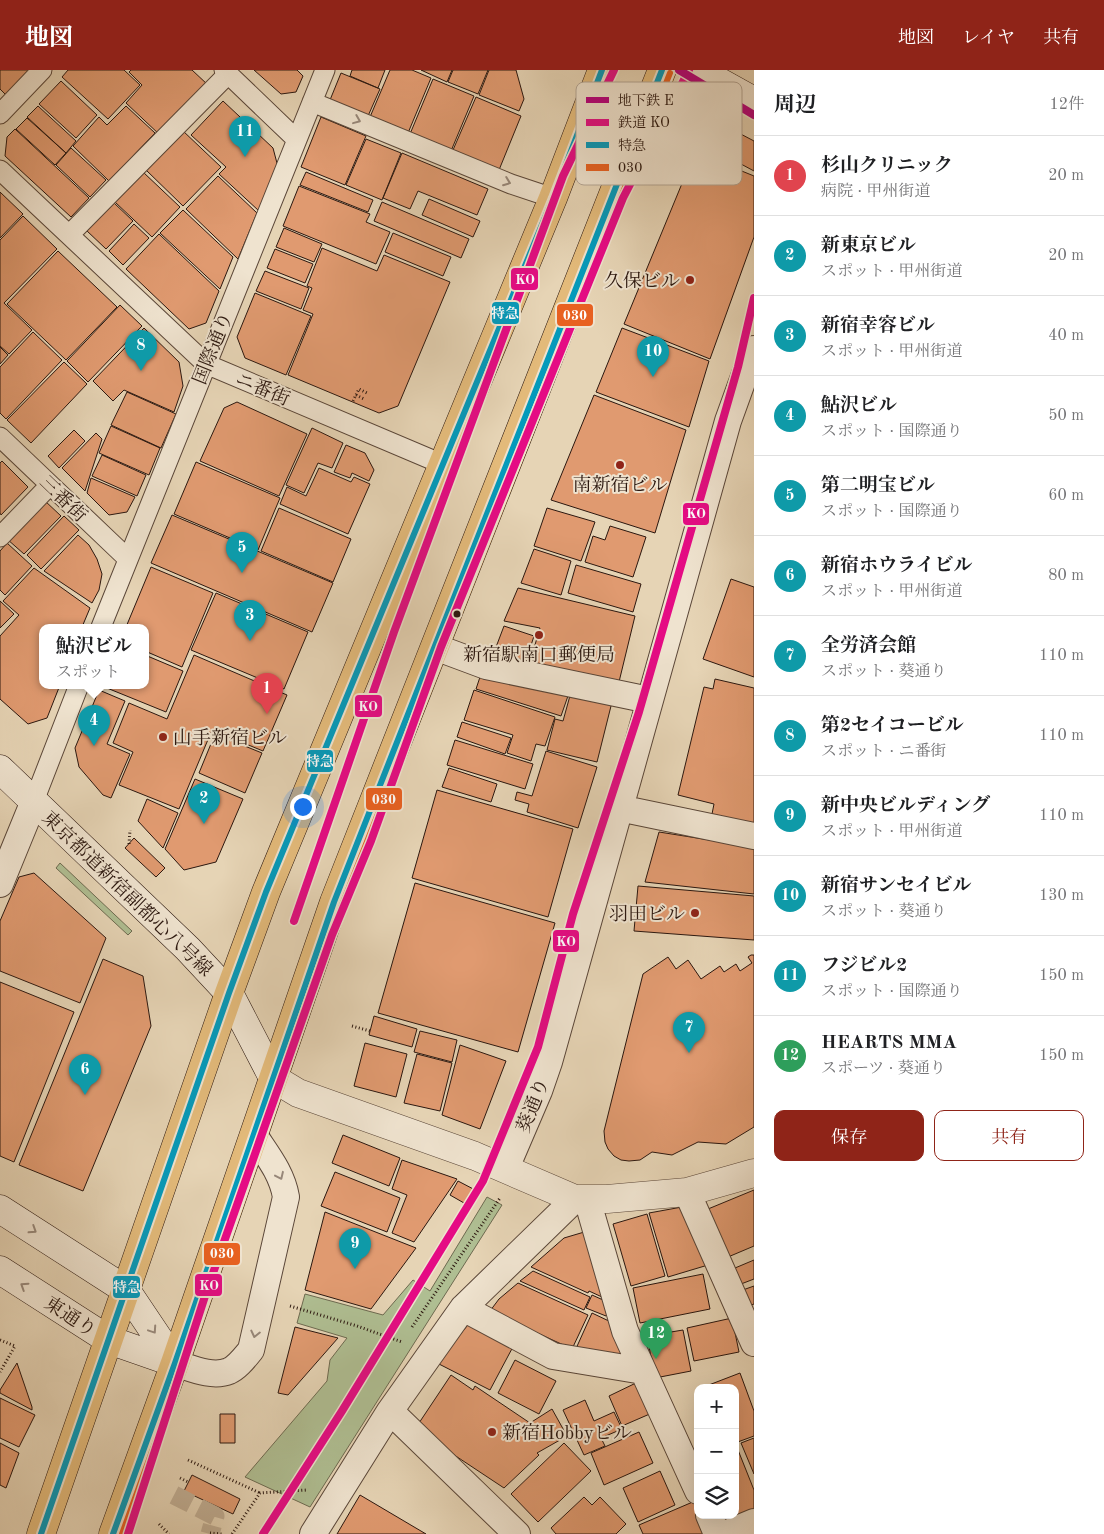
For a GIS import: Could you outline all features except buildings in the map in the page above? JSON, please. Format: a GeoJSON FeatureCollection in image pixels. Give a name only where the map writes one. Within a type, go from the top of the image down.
{"type":"FeatureCollection","features":[{"type":"Feature","properties":{"kind":"highway"},"geometry":{"type":"LineString","coordinates":[[597,82],[602,70]]}},
{"type":"Feature","properties":{"kind":"highway"},"geometry":{"type":"LineString","coordinates":[[657,82],[662,70]]}},
{"type":"Feature","properties":{"kind":"highway"},"geometry":{"type":"LineString","coordinates":[[41,1534],[229,993],[266,892],[553,198],[576,138]]}},
{"type":"Feature","properties":{"kind":"highway"},"geometry":{"type":"LineString","coordinates":[[113,1534],[175,1363],[334,902],[617,185]]}},
{"type":"Feature","properties":{"kind":"main road"},"geometry":{"type":"LineString","coordinates":[[698,70],[720,82]]}},
{"type":"Feature","properties":{"kind":"main road"},"geometry":{"type":"LineString","coordinates":[[742,94],[754,101]]}},
{"type":"Feature","properties":{"kind":"main road","name":"東京都道新宿副都心八号線"},"geometry":{"type":"LineString","coordinates":[[0,769],[188,949],[229,993],[273,1078]]}},
{"type":"Feature","properties":{"kind":"main road"},"geometry":{"type":"LineString","coordinates":[[273,1078],[298,1093],[506,1168],[581,1199],[606,1200],[687,1192],[754,1173]]}},
{"type":"Feature","properties":{"kind":"main road"},"geometry":{"type":"LineString","coordinates":[[0,1209],[126,1290],[175,1363]]}},
{"type":"Feature","properties":{"kind":"main road","name":"東通り"},"geometry":{"type":"LineString","coordinates":[[0,1270],[109,1340],[175,1363]]}},
{"type":"Feature","properties":{"kind":"street"},"geometry":{"type":"LineString","coordinates":[[0,114],[42,70]]}},
{"type":"Feature","properties":{"kind":"street","name":"国際通り"},"geometry":{"type":"LineString","coordinates":[[102,624],[325,70]]}},
{"type":"Feature","properties":{"kind":"street"},"geometry":{"type":"LineString","coordinates":[[69,235],[226,72],[296,139]]}},
{"type":"Feature","properties":{"kind":"street"},"geometry":{"type":"LineString","coordinates":[[312,102],[502,180],[553,198]]}},
{"type":"Feature","properties":{"kind":"street","name":"ニ番街"},"geometry":{"type":"LineString","coordinates":[[0,170],[206,364],[442,464]]}},
{"type":"Feature","properties":{"kind":"street","name":"葵通り"},"geometry":{"type":"LineString","coordinates":[[506,1168],[539,1091],[549,1062],[728,421],[754,349]]}},
{"type":"Feature","properties":{"kind":"street","name":"三番街"},"geometry":{"type":"LineString","coordinates":[[0,437],[128,558]]}},
{"type":"Feature","properties":{"kind":"street"},"geometry":{"type":"LineString","coordinates":[[0,537],[50,485]]}},
{"type":"Feature","properties":{"kind":"street"},"geometry":{"type":"LineString","coordinates":[[435,647],[486,666],[649,700]]}},
{"type":"Feature","properties":{"kind":"street"},"geometry":{"type":"LineString","coordinates":[[0,884],[77,689]]}},
{"type":"Feature","properties":{"kind":"street"},"geometry":{"type":"LineString","coordinates":[[620,808],[754,836]]}},
{"type":"Feature","properties":{"kind":"street"},"geometry":{"type":"LineString","coordinates":[[175,1363],[202,1372],[228,1372],[240,1363],[251,1350],[286,1197],[279,1172],[254,1135]]}},
{"type":"Feature","properties":{"kind":"street"},"geometry":{"type":"LineString","coordinates":[[687,1192],[754,1343]]}},
{"type":"Feature","properties":{"kind":"street"},"geometry":{"type":"LineString","coordinates":[[313,1534],[390,1411],[464,1308],[581,1199],[625,1331],[694,1482]]}},
{"type":"Feature","properties":{"kind":"street"},"geometry":{"type":"LineString","coordinates":[[464,1308],[552,1356],[643,1371]]}},
{"type":"Feature","properties":{"kind":"street"},"geometry":{"type":"LineString","coordinates":[[390,1411],[517,1534]]}},
{"type":"Feature","properties":{"kind":"street"},"geometry":{"type":"LineString","coordinates":[[711,1519],[717,1534]]}},
{"type":"Feature","properties":{"kind":"street"},"geometry":{"type":"LineString","coordinates":[[725,1534],[754,1522]]}},
{"type":"Feature","properties":{"kind":"path"},"geometry":{"type":"LineString","coordinates":[[356,396],[364,399]]}},
{"type":"Feature","properties":{"kind":"path"},"geometry":{"type":"LineString","coordinates":[[130,830],[130,844]]}},
{"type":"Feature","properties":{"kind":"path"},"geometry":{"type":"LineString","coordinates":[[352,1026],[370,1031]]}},
{"type":"Feature","properties":{"kind":"path"},"geometry":{"type":"LineString","coordinates":[[408,1334],[500,1196]]}},
{"type":"Feature","properties":{"kind":"path"},"geometry":{"type":"LineString","coordinates":[[290,1306],[402,1342],[397,1350]]}},
{"type":"Feature","properties":{"kind":"path"},"geometry":{"type":"LineString","coordinates":[[0,1340],[15,1346],[0,1372]]}},
{"type":"Feature","properties":{"kind":"path"},"geometry":{"type":"LineString","coordinates":[[188,1460],[260,1493],[308,1490]]}},
{"type":"Feature","properties":{"kind":"path"},"geometry":{"type":"LineString","coordinates":[[180,1478],[188,1482]]}},
{"type":"Feature","properties":{"kind":"path"},"geometry":{"type":"LineString","coordinates":[[232,1534],[260,1493]]}},
{"type":"Feature","properties":{"kind":"path"},"geometry":{"type":"LineString","coordinates":[[159,1524],[169,1534]]}},
{"type":"Feature","properties":{"kind":"path"},"geometry":{"type":"LineString","coordinates":[[210,1533],[222,1534]]}},
{"type":"Feature","properties":{"kind":"green space"},"geometry":{"type":"Polygon","coordinates":[[[60,863],[132,931],[128,935],[56,868],[60,863]]]}},
{"type":"Feature","properties":{"kind":"green space"},"geometry":{"type":"Polygon","coordinates":[[[487,1197],[502,1205],[310,1507],[245,1477],[327,1381],[330,1360],[347,1338],[297,1323],[305,1294],[383,1315],[413,1280],[430,1291],[487,1197]]]}},
{"type":"Feature","properties":{"kind":"tunnel"},"geometry":{"type":"LineString","coordinates":[[174,1495],[215,1516],[210,1534]]}},
{"type":"Feature","properties":{"kind":"metro line","name":"E"},"geometry":{"type":"LineString","coordinates":[[679,70],[699,82]]}},
{"type":"Feature","properties":{"kind":"metro line","name":"E"},"geometry":{"type":"LineString","coordinates":[[742,108],[754,115]]}},
{"type":"Feature","properties":{"kind":"rail line","name":"KO"},"geometry":{"type":"LineString","coordinates":[[608,82],[614,70]]}},
{"type":"Feature","properties":{"kind":"rail line","name":"KO"},"geometry":{"type":"LineString","coordinates":[[683,82],[689,70]]}},
{"type":"Feature","properties":{"kind":"rail line","name":"KO"},"geometry":{"type":"LineString","coordinates":[[294,921],[394,632],[563,176],[576,149]]}},
{"type":"Feature","properties":{"kind":"rail line","name":"KO"},"geometry":{"type":"LineString","coordinates":[[128,1534],[206,1293],[332,935],[371,841],[441,647],[630,185]]}},
{"type":"Feature","properties":{"kind":"rail line","name":"KO"},"geometry":{"type":"LineString","coordinates":[[263,1534],[342,1411],[483,1181],[538,1047],[573,914],[639,712],[738,367],[754,298]]}},
{"type":"Feature","properties":{"kind":"transit line","name":"特急"},"geometry":{"type":"LineString","coordinates":[[597,82],[602,70]]}},
{"type":"Feature","properties":{"kind":"transit line","name":"特急"},"geometry":{"type":"LineString","coordinates":[[657,82],[662,70]]}},
{"type":"Feature","properties":{"kind":"transit line","name":"030"},"geometry":{"type":"LineString","coordinates":[[666,82],[670,73]]}},
{"type":"Feature","properties":{"kind":"transit line","name":"特急"},"geometry":{"type":"LineString","coordinates":[[41,1534],[229,993],[266,892],[553,198],[576,138]]}},
{"type":"Feature","properties":{"kind":"transit line","name":"特急"},"geometry":{"type":"LineString","coordinates":[[113,1534],[175,1363],[334,902],[617,185]]}},
{"type":"Feature","properties":{"kind":"transit line","name":"030"},"geometry":{"type":"LineString","coordinates":[[122,1534],[183,1366],[342,905],[626,185]]}},
{"type":"Feature","properties":{"kind":"place","name":"フジビル2"},"geometry":{"type":"Point","coordinates":[245,157]}},
{"type":"Feature","properties":{"kind":"place","name":"久保ビル"},"geometry":{"type":"Point","coordinates":[690,280]}},
{"type":"Feature","properties":{"kind":"place","name":"第2セイコービル"},"geometry":{"type":"Point","coordinates":[141,371]}},
{"type":"Feature","properties":{"kind":"place","name":"新宿サンセイビル"},"geometry":{"type":"Point","coordinates":[653,377]}},
{"type":"Feature","properties":{"kind":"place","name":"南新宿ビル"},"geometry":{"type":"Point","coordinates":[620,465]}},
{"type":"Feature","properties":{"kind":"place","name":"第二明宝ビル"},"geometry":{"type":"Point","coordinates":[242,573]}},
{"type":"Feature","properties":{"kind":"place","name":"新宿駅南口郵便局"},"geometry":{"type":"Point","coordinates":[539,635]}},
{"type":"Feature","properties":{"kind":"place","name":"新宿幸容ビル"},"geometry":{"type":"Point","coordinates":[250,641]}},
{"type":"Feature","properties":{"kind":"place","name":"杉山クリニック"},"geometry":{"type":"Point","coordinates":[267,714]}},
{"type":"Feature","properties":{"kind":"place","name":"山手新宿ビル"},"geometry":{"type":"Point","coordinates":[163,737]}},
{"type":"Feature","properties":{"kind":"place","name":"鮎沢ビル"},"geometry":{"type":"Point","coordinates":[94,746]}},
{"type":"Feature","properties":{"kind":"place","name":"新東京ビル"},"geometry":{"type":"Point","coordinates":[204,824]}},
{"type":"Feature","properties":{"kind":"place","name":"羽田ビル"},"geometry":{"type":"Point","coordinates":[695,913]}},
{"type":"Feature","properties":{"kind":"place","name":"全労済会館"},"geometry":{"type":"Point","coordinates":[689,1053]}},
{"type":"Feature","properties":{"kind":"place","name":"新宿ホウライビル"},"geometry":{"type":"Point","coordinates":[85,1095]}},
{"type":"Feature","properties":{"kind":"place","name":"新中央ビルディング"},"geometry":{"type":"Point","coordinates":[355,1269]}},
{"type":"Feature","properties":{"kind":"place","name":"HEARTS MMA"},"geometry":{"type":"Point","coordinates":[656,1359]}},
{"type":"Feature","properties":{"kind":"place","name":"新宿Hobbyビル"},"geometry":{"type":"Point","coordinates":[492,1432]}}]}
